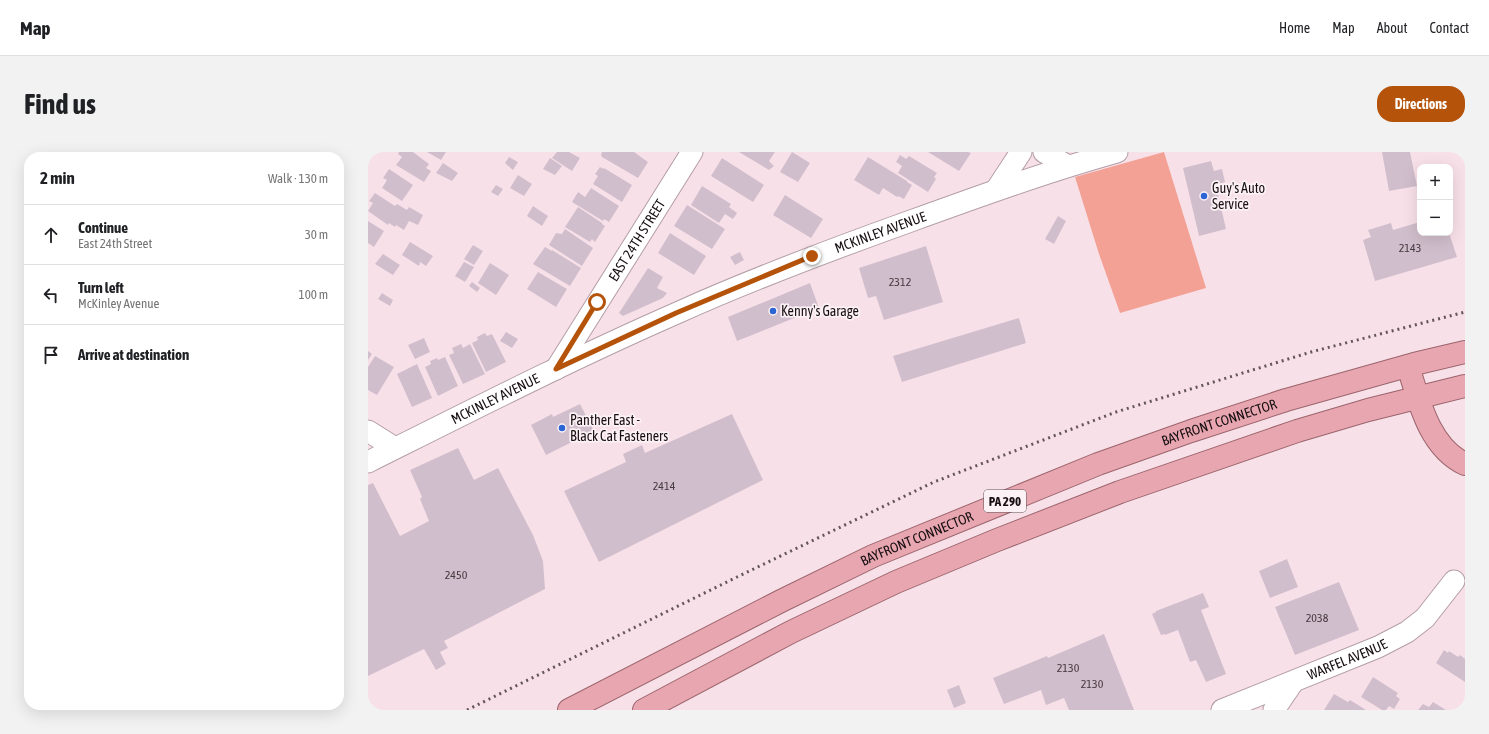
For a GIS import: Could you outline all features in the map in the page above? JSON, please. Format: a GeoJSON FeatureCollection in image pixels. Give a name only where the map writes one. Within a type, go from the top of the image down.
{"type":"FeatureCollection","features":[{"type":"Feature","properties":{"kind":"highway","name":"BAYFRONT CONNECTOR"},"geometry":{"type":"LineString","coordinates":[[569,710],[781,600],[873,556],[1098,464],[1191,431],[1286,400],[1408,366],[1465,352]]}},
{"type":"Feature","properties":{"kind":"highway"},"geometry":{"type":"LineString","coordinates":[[1408,366],[1418,398],[1430,428],[1441,447],[1454,459],[1465,464]]}},
{"type":"Feature","properties":{"kind":"highway","name":"PA 290"},"geometry":{"type":"LineString","coordinates":[[644,710],[791,632],[896,582],[997,540],[1120,492],[1297,431],[1368,410],[1465,386]]}},
{"type":"Feature","properties":{"kind":"street","name":"EAST 24TH STREET"},"geometry":{"type":"LineString","coordinates":[[556,369],[692,152]]}},
{"type":"Feature","properties":{"kind":"street"},"geometry":{"type":"LineString","coordinates":[[996,190],[1020,152]]}},
{"type":"Feature","properties":{"kind":"street"},"geometry":{"type":"LineString","coordinates":[[1044,152],[1068,166]]}},
{"type":"Feature","properties":{"kind":"street","name":"MCKINLEY AVENUE"},"geometry":{"type":"LineString","coordinates":[[368,462],[556,369],[738,286],[812,256],[996,190],[1068,166],[1117,152]]}},
{"type":"Feature","properties":{"kind":"street"},"geometry":{"type":"LineString","coordinates":[[368,431],[395,448]]}},
{"type":"Feature","properties":{"kind":"street","name":"WARFEL AVENUE"},"geometry":{"type":"LineString","coordinates":[[1222,710],[1378,647],[1407,632],[1425,618],[1454,581]]}},
{"type":"Feature","properties":{"kind":"street"},"geometry":{"type":"LineString","coordinates":[[1274,710],[1294,682]]}},
{"type":"Feature","properties":{"kind":"shaded area"},"geometry":{"type":"Polygon","coordinates":[[[1164,152],[1206,288],[1120,313],[1099,254],[1075,177],[1164,152]]]}},
{"type":"Feature","properties":{"kind":"building"},"geometry":{"type":"Polygon","coordinates":[[[399,152],[413,152],[429,164],[426,168],[431,171],[424,182],[396,165],[402,157],[398,154],[399,152]]]}},
{"type":"Feature","properties":{"kind":"building"},"geometry":{"type":"Polygon","coordinates":[[[427,152],[446,152],[441,160],[427,152]]]}},
{"type":"Feature","properties":{"kind":"building"},"geometry":{"type":"Polygon","coordinates":[[[557,152],[569,152],[580,158],[572,171],[552,158],[557,152]]]}},
{"type":"Feature","properties":{"kind":"building"},"geometry":{"type":"Polygon","coordinates":[[[602,152],[634,152],[648,162],[638,178],[602,157],[602,152]]]}},
{"type":"Feature","properties":{"kind":"building"},"geometry":{"type":"Polygon","coordinates":[[[739,152],[775,152],[769,161],[774,166],[769,170],[739,152]]]}},
{"type":"Feature","properties":{"kind":"building"},"geometry":{"type":"Polygon","coordinates":[[[792,152],[810,163],[798,182],[780,172],[792,152]]]}},
{"type":"Feature","properties":{"kind":"building"},"geometry":{"type":"Polygon","coordinates":[[[928,152],[968,152],[971,153],[959,171],[928,152]]]}},
{"type":"Feature","properties":{"kind":"building"},"geometry":{"type":"Polygon","coordinates":[[[1382,152],[1410,152],[1417,186],[1389,191],[1382,152]]]}},
{"type":"Feature","properties":{"kind":"building"},"geometry":{"type":"Polygon","coordinates":[[[900,155],[906,159],[909,156],[937,173],[934,177],[936,179],[928,192],[898,173],[902,166],[896,162],[900,155]]]}},
{"type":"Feature","properties":{"kind":"building"},"geometry":{"type":"Polygon","coordinates":[[[509,157],[518,162],[513,170],[505,163],[509,157]]]}},
{"type":"Feature","properties":{"kind":"building"},"geometry":{"type":"Polygon","coordinates":[[[868,157],[912,185],[904,199],[898,196],[897,197],[883,188],[879,195],[854,180],[868,157]]]}},
{"type":"Feature","properties":{"kind":"building"},"geometry":{"type":"Polygon","coordinates":[[[550,158],[562,166],[555,175],[543,169],[550,158]]]}},
{"type":"Feature","properties":{"kind":"building"},"geometry":{"type":"Polygon","coordinates":[[[722,158],[764,185],[753,202],[711,176],[722,158]]]}},
{"type":"Feature","properties":{"kind":"building"},"geometry":{"type":"Polygon","coordinates":[[[1211,161],[1214,171],[1222,169],[1225,182],[1216,185],[1226,229],[1199,236],[1183,168],[1211,161]]]}},
{"type":"Feature","properties":{"kind":"building"},"geometry":{"type":"Polygon","coordinates":[[[443,163],[458,173],[452,181],[436,173],[443,163]]]}},
{"type":"Feature","properties":{"kind":"building"},"geometry":{"type":"Polygon","coordinates":[[[600,167],[632,185],[622,202],[593,184],[598,176],[595,174],[600,167]]]}},
{"type":"Feature","properties":{"kind":"building"},"geometry":{"type":"Polygon","coordinates":[[[389,169],[413,185],[402,201],[382,188],[387,180],[383,178],[389,169]]]}},
{"type":"Feature","properties":{"kind":"building"},"geometry":{"type":"Polygon","coordinates":[[[518,175],[532,184],[524,196],[510,188],[518,175]]]}},
{"type":"Feature","properties":{"kind":"building"},"geometry":{"type":"Polygon","coordinates":[[[496,185],[503,189],[498,196],[491,192],[496,185]]]}},
{"type":"Feature","properties":{"kind":"building"},"geometry":{"type":"Polygon","coordinates":[[[702,186],[731,204],[729,207],[737,213],[733,219],[725,214],[719,223],[691,205],[702,186]]]}},
{"type":"Feature","properties":{"kind":"building"},"geometry":{"type":"Polygon","coordinates":[[[591,188],[619,206],[609,222],[604,219],[603,221],[572,202],[578,192],[585,197],[591,188]]]}},
{"type":"Feature","properties":{"kind":"building"},"geometry":{"type":"Polygon","coordinates":[[[375,193],[395,206],[397,204],[407,210],[409,207],[423,215],[418,225],[409,221],[404,230],[396,225],[395,227],[389,223],[388,225],[368,211],[373,203],[369,201],[375,193]]]}},
{"type":"Feature","properties":{"kind":"building"},"geometry":{"type":"Polygon","coordinates":[[[785,195],[823,219],[811,238],[773,215],[785,195]]]}},
{"type":"Feature","properties":{"kind":"building"},"geometry":{"type":"Polygon","coordinates":[[[687,205],[725,229],[712,249],[674,226],[687,205]]]}},
{"type":"Feature","properties":{"kind":"building"},"geometry":{"type":"Polygon","coordinates":[[[533,206],[548,216],[542,226],[527,216],[533,206]]]}},
{"type":"Feature","properties":{"kind":"building"},"geometry":{"type":"Polygon","coordinates":[[[578,207],[605,226],[595,242],[592,239],[590,242],[565,227],[578,207]]]}},
{"type":"Feature","properties":{"kind":"building"},"geometry":{"type":"Polygon","coordinates":[[[1058,216],[1066,221],[1054,244],[1045,239],[1058,216]]]}},
{"type":"Feature","properties":{"kind":"building"},"geometry":{"type":"Polygon","coordinates":[[[368,221],[384,231],[374,247],[368,243],[368,221]]]}},
{"type":"Feature","properties":{"kind":"building"},"geometry":{"type":"Polygon","coordinates":[[[1391,223],[1393,230],[1417,223],[1417,236],[1450,236],[1457,257],[1375,281],[1363,240],[1371,237],[1368,230],[1391,223]]]}},
{"type":"Feature","properties":{"kind":"building"},"geometry":{"type":"Polygon","coordinates":[[[565,229],[593,248],[582,266],[549,245],[556,233],[562,234],[565,229]]]}},
{"type":"Feature","properties":{"kind":"building"},"geometry":{"type":"Polygon","coordinates":[[[670,233],[706,256],[694,275],[658,253],[670,233]]]}},
{"type":"Feature","properties":{"kind":"building"},"geometry":{"type":"Polygon","coordinates":[[[410,242],[433,256],[426,266],[420,262],[419,266],[402,255],[410,242]]]}},
{"type":"Feature","properties":{"kind":"building"},"geometry":{"type":"Polygon","coordinates":[[[473,245],[483,251],[474,265],[464,259],[473,245]]]}},
{"type":"Feature","properties":{"kind":"building"},"geometry":{"type":"Polygon","coordinates":[[[926,246],[943,302],[884,320],[876,296],[868,298],[859,268],[926,246]]]}},
{"type":"Feature","properties":{"kind":"building"},"geometry":{"type":"Polygon","coordinates":[[[545,247],[581,268],[570,286],[533,264],[545,247]]]}},
{"type":"Feature","properties":{"kind":"building"},"geometry":{"type":"Polygon","coordinates":[[[740,252],[744,260],[735,265],[730,257],[740,252]]]}},
{"type":"Feature","properties":{"kind":"building"},"geometry":{"type":"Polygon","coordinates":[[[383,254],[400,265],[393,275],[375,264],[383,254]]]}},
{"type":"Feature","properties":{"kind":"building"},"geometry":{"type":"Polygon","coordinates":[[[464,262],[474,267],[465,282],[455,276],[464,262]]]}},
{"type":"Feature","properties":{"kind":"building"},"geometry":{"type":"Polygon","coordinates":[[[490,263],[509,275],[496,295],[478,283],[490,263]]]}},
{"type":"Feature","properties":{"kind":"building"},"geometry":{"type":"Polygon","coordinates":[[[648,268],[663,277],[657,288],[667,293],[663,298],[623,316],[619,313],[648,268]]]}},
{"type":"Feature","properties":{"kind":"building"},"geometry":{"type":"Polygon","coordinates":[[[538,272],[567,289],[556,307],[527,289],[538,272]]]}},
{"type":"Feature","properties":{"kind":"building"},"geometry":{"type":"Polygon","coordinates":[[[472,282],[480,288],[477,292],[469,286],[472,282]]]}},
{"type":"Feature","properties":{"kind":"building"},"geometry":{"type":"Polygon","coordinates":[[[810,283],[819,308],[737,341],[728,317],[810,283]]]}},
{"type":"Feature","properties":{"kind":"building"},"geometry":{"type":"Polygon","coordinates":[[[382,293],[393,300],[390,306],[378,299],[382,293]]]}},
{"type":"Feature","properties":{"kind":"building"},"geometry":{"type":"Polygon","coordinates":[[[1019,318],[1026,343],[902,382],[893,356],[1019,318]]]}},
{"type":"Feature","properties":{"kind":"building"},"geometry":{"type":"Polygon","coordinates":[[[506,332],[518,339],[512,348],[500,341],[506,332]]]}},
{"type":"Feature","properties":{"kind":"building"},"geometry":{"type":"Polygon","coordinates":[[[485,333],[487,336],[492,334],[506,362],[486,372],[472,343],[478,340],[477,337],[485,333]]]}},
{"type":"Feature","properties":{"kind":"building"},"geometry":{"type":"Polygon","coordinates":[[[424,338],[430,352],[415,359],[408,345],[424,338]]]}},
{"type":"Feature","properties":{"kind":"building"},"geometry":{"type":"Polygon","coordinates":[[[461,344],[463,348],[470,344],[485,374],[463,384],[449,355],[454,353],[452,348],[461,344]]]}},
{"type":"Feature","properties":{"kind":"building"},"geometry":{"type":"Polygon","coordinates":[[[368,351],[372,354],[368,360],[368,351]]]}},
{"type":"Feature","properties":{"kind":"building"},"geometry":{"type":"Polygon","coordinates":[[[375,356],[394,367],[377,395],[368,390],[368,367],[375,356]]]}},
{"type":"Feature","properties":{"kind":"building"},"geometry":{"type":"Polygon","coordinates":[[[445,357],[458,386],[438,396],[425,367],[431,364],[430,361],[445,357]]]}},
{"type":"Feature","properties":{"kind":"building"},"geometry":{"type":"Polygon","coordinates":[[[417,364],[432,398],[412,407],[397,374],[417,364]]]}},
{"type":"Feature","properties":{"kind":"building","name":"Panther East - Black Cat Fasteners"},"geometry":{"type":"Polygon","coordinates":[[[580,404],[594,431],[546,455],[531,425],[552,414],[553,417],[580,404]]]}},
{"type":"Feature","properties":{"kind":"building"},"geometry":{"type":"Polygon","coordinates":[[[732,414],[763,480],[599,562],[564,491],[626,462],[623,454],[642,445],[645,453],[732,414]]]}},
{"type":"Feature","properties":{"kind":"building"},"geometry":{"type":"Polygon","coordinates":[[[458,448],[474,480],[498,468],[533,535],[543,561],[545,589],[444,641],[448,648],[440,652],[446,664],[436,670],[424,649],[368,676],[368,485],[373,483],[400,536],[429,521],[420,499],[422,497],[410,470],[458,448]]]}},
{"type":"Feature","properties":{"kind":"building"},"geometry":{"type":"Polygon","coordinates":[[[1287,559],[1298,587],[1270,598],[1259,571],[1287,559]]]}},
{"type":"Feature","properties":{"kind":"building"},"geometry":{"type":"Polygon","coordinates":[[[1339,582],[1359,630],[1295,655],[1275,607],[1339,582]]]}},
{"type":"Feature","properties":{"kind":"building"},"geometry":{"type":"Polygon","coordinates":[[[1203,593],[1209,607],[1201,610],[1226,674],[1206,682],[1196,660],[1190,662],[1178,630],[1161,635],[1152,614],[1156,611],[1203,593]]]}},
{"type":"Feature","properties":{"kind":"building"},"geometry":{"type":"Polygon","coordinates":[[[1104,634],[1134,710],[1069,710],[1064,698],[1046,705],[1041,690],[1004,704],[993,678],[1047,656],[1048,658],[1104,634]]]}},
{"type":"Feature","properties":{"kind":"building"},"geometry":{"type":"Polygon","coordinates":[[[1444,650],[1448,653],[1449,651],[1458,657],[1460,655],[1465,659],[1465,682],[1436,663],[1444,650]]]}},
{"type":"Feature","properties":{"kind":"building"},"geometry":{"type":"Polygon","coordinates":[[[1373,677],[1398,693],[1396,696],[1400,699],[1394,709],[1389,706],[1386,710],[1382,710],[1361,697],[1373,677]]]}},
{"type":"Feature","properties":{"kind":"building"},"geometry":{"type":"Polygon","coordinates":[[[959,685],[966,703],[954,708],[947,690],[959,685]]]}},
{"type":"Feature","properties":{"kind":"building"},"geometry":{"type":"Polygon","coordinates":[[[1334,694],[1348,702],[1350,700],[1366,710],[1324,710],[1334,694]]]}},
{"type":"Feature","properties":{"kind":"building"},"geometry":{"type":"Polygon","coordinates":[[[1433,702],[1446,710],[1418,710],[1423,704],[1429,707],[1433,702]]]}},
{"type":"Feature","properties":{"kind":"railway"},"geometry":{"type":"LineString","coordinates":[[467,710],[934,482],[1116,412],[1311,352],[1465,312]]}},
{"type":"Feature","properties":{"kind":"place","name":"Guy's Auto Service"},"geometry":{"type":"Point","coordinates":[1204,196]}},
{"type":"Feature","properties":{"kind":"place","name":"Kenny's Garage"},"geometry":{"type":"Point","coordinates":[773,311]}},
{"type":"Feature","properties":{"kind":"place","name":"Panther East - Black Cat Fasteners"},"geometry":{"type":"Point","coordinates":[562,428]}},
{"type":"Feature","properties":{"kind":"route"},"geometry":{"type":"LineString","coordinates":[[597,302],[556,369],[676,313],[812,256]]}}]}
